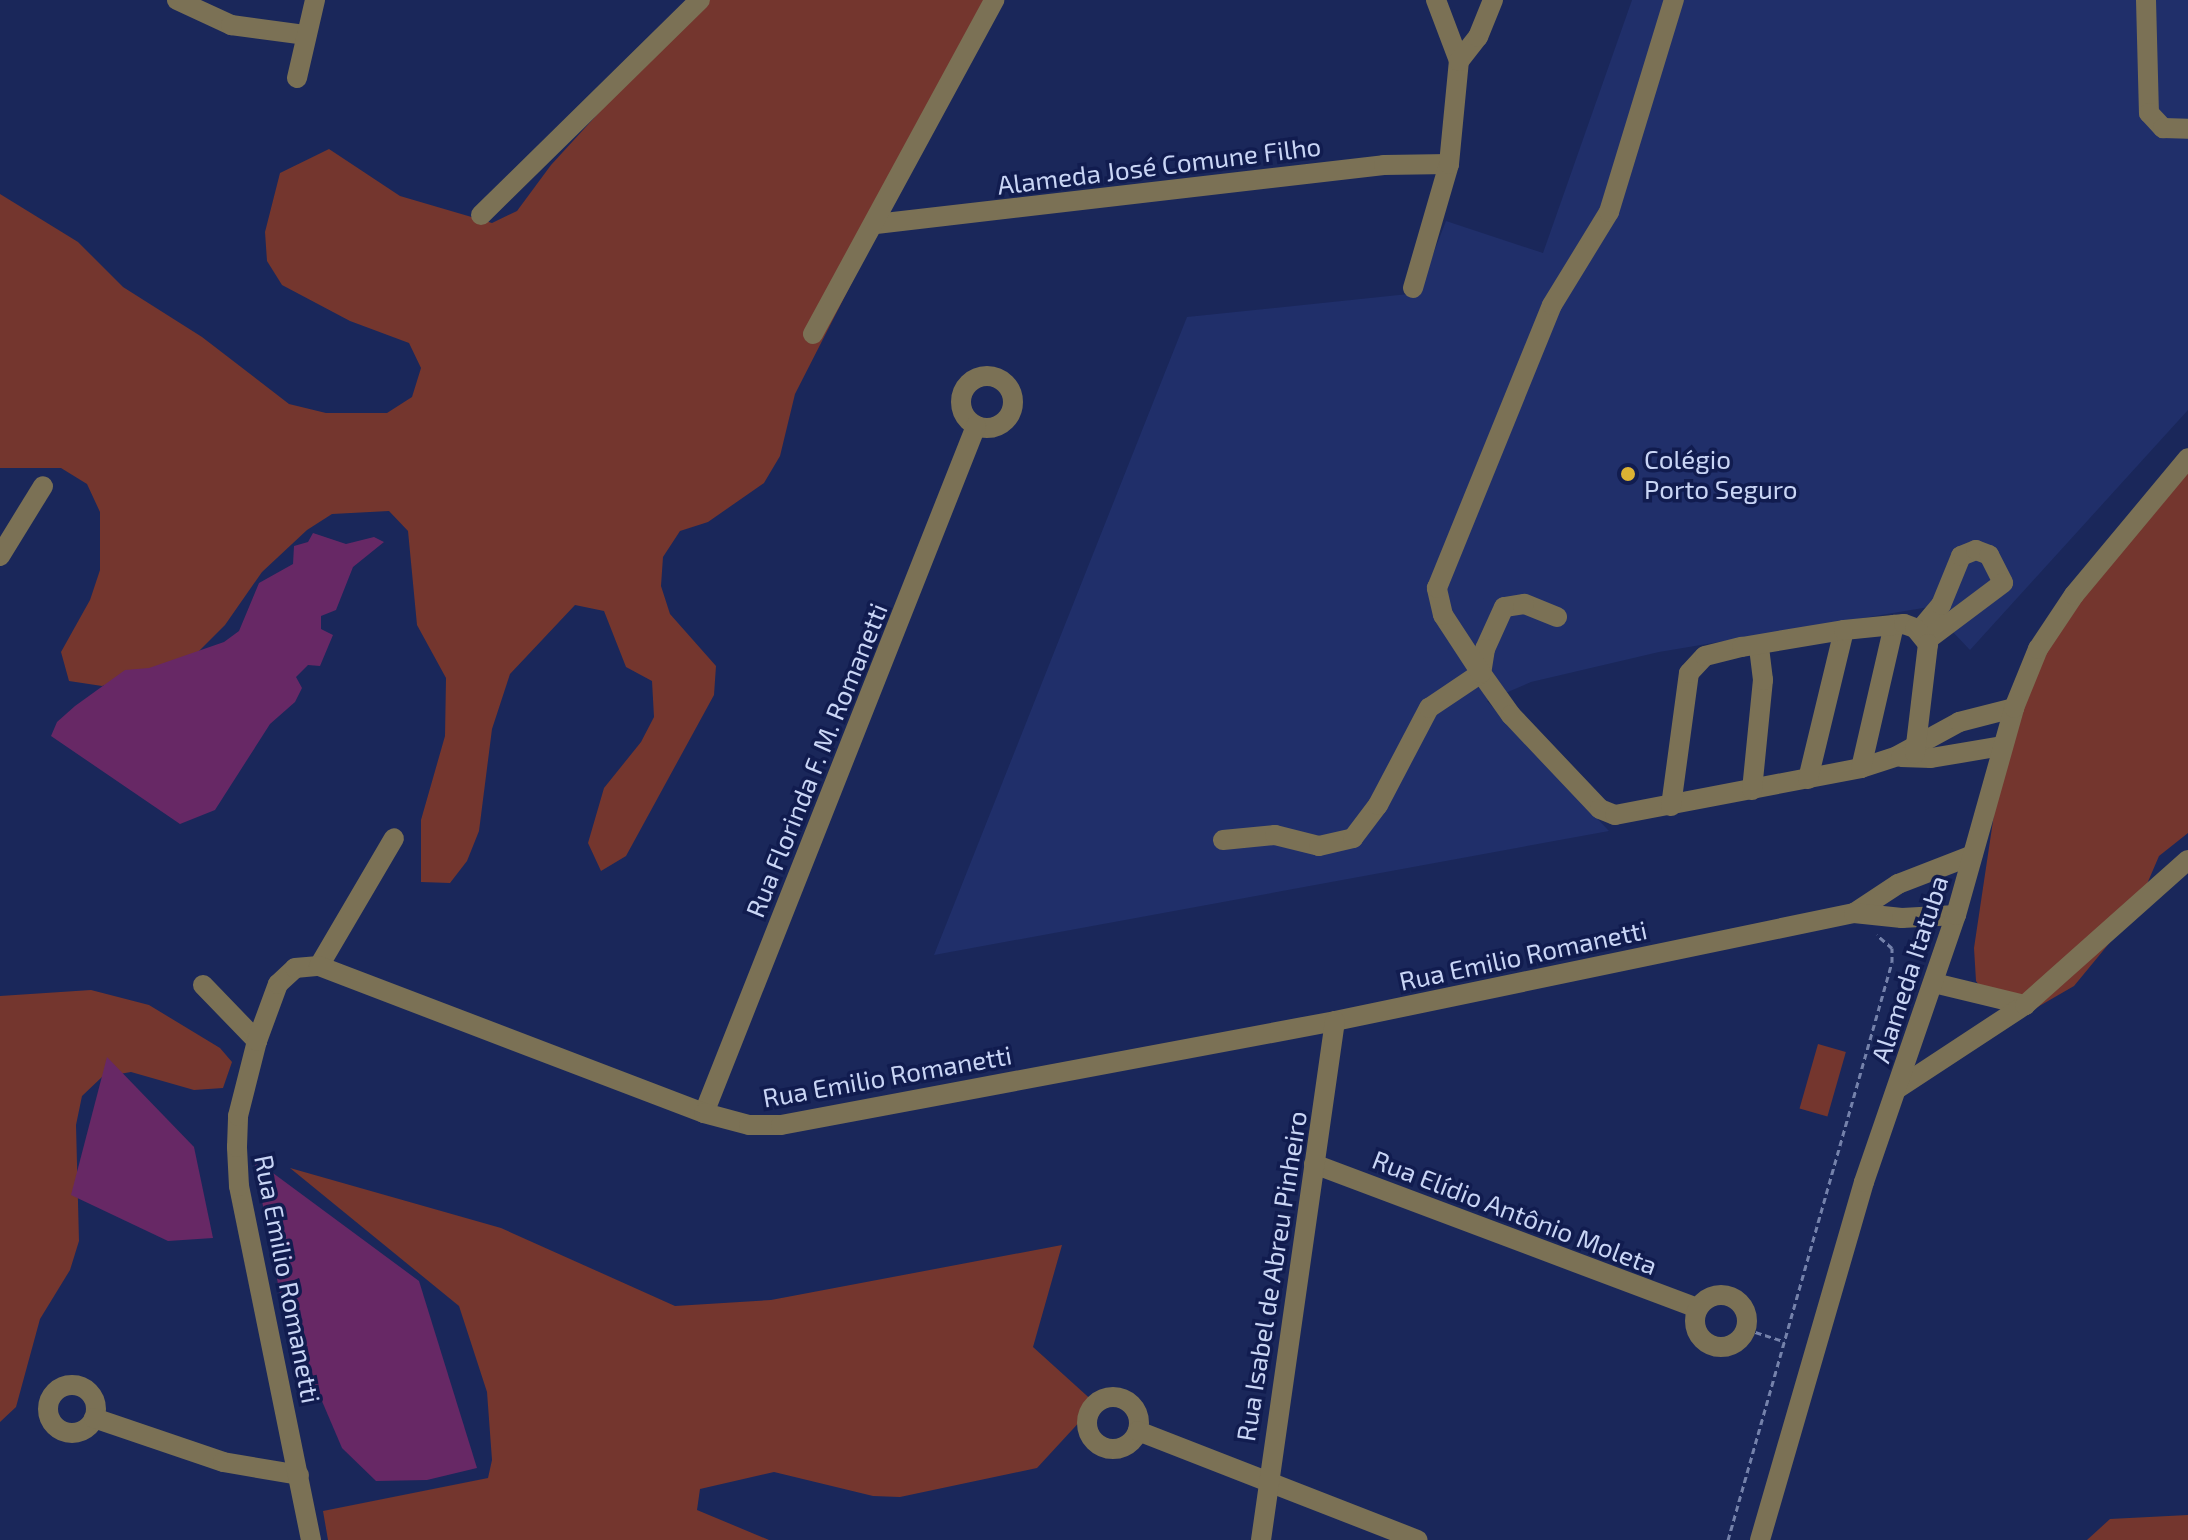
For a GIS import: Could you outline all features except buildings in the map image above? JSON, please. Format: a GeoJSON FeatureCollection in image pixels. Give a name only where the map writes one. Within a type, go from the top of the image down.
{"type":"FeatureCollection","features":[{"type":"Feature","properties":{"kind":"street"},"geometry":{"type":"LineString","coordinates":[[177,0],[231,25],[306,35]]}},
{"type":"Feature","properties":{"kind":"street"},"geometry":{"type":"LineString","coordinates":[[297,78],[315,0]]}},
{"type":"Feature","properties":{"kind":"street"},"geometry":{"type":"LineString","coordinates":[[481,215],[700,0]]}},
{"type":"Feature","properties":{"kind":"street"},"geometry":{"type":"LineString","coordinates":[[813,334],[876,224],[994,0]]}},
{"type":"Feature","properties":{"kind":"street"},"geometry":{"type":"LineString","coordinates":[[1413,288],[1449,164],[1459,61],[1436,0]]}},
{"type":"Feature","properties":{"kind":"street"},"geometry":{"type":"LineString","coordinates":[[1459,61],[1478,37],[1493,0]]}},
{"type":"Feature","properties":{"kind":"street"},"geometry":{"type":"LineString","coordinates":[[1674,0],[1609,212],[1552,305],[1437,588],[1443,615],[1511,715],[1600,809],[1621,815],[1861,768],[1909,752],[1959,722],[2014,708]]}},
{"type":"Feature","properties":{"kind":"street"},"geometry":{"type":"LineString","coordinates":[[2146,0],[2149,113],[2163,128],[2188,129]]}},
{"type":"Feature","properties":{"kind":"street","name":"Alameda José Comune Filho"},"geometry":{"type":"LineString","coordinates":[[876,224],[1384,165],[1449,164]]}},
{"type":"Feature","properties":{"kind":"street","name":"Rua Florinda F. M. Romanetti"},"geometry":{"type":"LineString","coordinates":[[704,1113],[976,426]]}},
{"type":"Feature","properties":{"kind":"street","name":"Alameda Itatuba"},"geometry":{"type":"LineString","coordinates":[[1760,1540],[1897,1089],[1956,915],[2014,708],[2038,649],[2074,595],[2188,458]]}},
{"type":"Feature","properties":{"kind":"street"},"geometry":{"type":"LineString","coordinates":[[0,556],[43,486]]}},
{"type":"Feature","properties":{"kind":"street"},"geometry":{"type":"LineString","coordinates":[[1223,840],[1275,835],[1319,846],[1353,838],[1378,805],[1429,708],[1481,673],[1485,649],[1504,607],[1516,603],[1557,617]]}},
{"type":"Feature","properties":{"kind":"street"},"geometry":{"type":"LineString","coordinates":[[1671,806],[1689,673],[1705,656],[1844,630],[1894,625],[1923,635],[1909,752]]}},
{"type":"Feature","properties":{"kind":"street"},"geometry":{"type":"LineString","coordinates":[[1861,768],[1894,625]]}},
{"type":"Feature","properties":{"kind":"street"},"geometry":{"type":"LineString","coordinates":[[1808,779],[1844,630]]}},
{"type":"Feature","properties":{"kind":"street"},"geometry":{"type":"LineString","coordinates":[[1752,790],[1763,680],[1759,645]]}},
{"type":"Feature","properties":{"kind":"street"},"geometry":{"type":"LineString","coordinates":[[1909,752],[2002,746]]}},
{"type":"Feature","properties":{"kind":"street"},"geometry":{"type":"LineString","coordinates":[[319,966],[394,838]]}},
{"type":"Feature","properties":{"kind":"street","name":"Rua Emilio Romanetti"},"geometry":{"type":"LineString","coordinates":[[1854,913],[1898,884],[1973,855]]}},
{"type":"Feature","properties":{"kind":"street"},"geometry":{"type":"LineString","coordinates":[[1897,1089],[2025,1005],[2188,860]]}},
{"type":"Feature","properties":{"kind":"street","name":"Rua Emilio Romanetti"},"geometry":{"type":"LineString","coordinates":[[311,1540],[239,1186],[238,1116],[257,1041],[287,974],[307,965],[319,966],[704,1113],[749,1125],[781,1125],[1335,1021],[1854,913],[1902,918],[1956,915]]}},
{"type":"Feature","properties":{"kind":"street"},"geometry":{"type":"LineString","coordinates":[[1934,983],[2025,1005]]}},
{"type":"Feature","properties":{"kind":"street"},"geometry":{"type":"LineString","coordinates":[[203,985],[257,1041]]}},
{"type":"Feature","properties":{"kind":"street","name":"Rua Isabel de Abreu Pinheiro"},"geometry":{"type":"LineString","coordinates":[[1261,1540],[1267,1479],[1335,1021]]}},
{"type":"Feature","properties":{"kind":"street","name":"Rua Elídio Antônio Moleta"},"geometry":{"type":"LineString","coordinates":[[1314,1164],[1697,1308]]}},
{"type":"Feature","properties":{"kind":"street"},"geometry":{"type":"LineString","coordinates":[[1727,1295],[1742,1304],[1746,1329],[1727,1346],[1710,1345],[1697,1333],[1697,1308],[1710,1296],[1727,1295]]}},
{"type":"Feature","properties":{"kind":"street"},"geometry":{"type":"LineString","coordinates":[[94,1418],[223,1462],[299,1475]]}},
{"type":"Feature","properties":{"kind":"street"},"geometry":{"type":"LineString","coordinates":[[1138,1431],[1418,1540]]}},
{"type":"Feature","properties":{"kind":"path"},"geometry":{"type":"LineString","coordinates":[[1728,1540],[1892,962],[1892,948],[1854,913]]}},
{"type":"Feature","properties":{"kind":"path"},"geometry":{"type":"LineString","coordinates":[[1746,1329],[1785,1341]]}},
{"type":"Feature","properties":{"kind":"shaded area"},"geometry":{"type":"Polygon","coordinates":[[[702,0],[996,0],[795,394],[780,456],[764,483],[708,522],[680,531],[663,557],[661,586],[670,614],[716,666],[714,695],[626,856],[601,871],[588,843],[604,788],[641,742],[654,717],[652,681],[626,667],[604,611],[575,605],[510,674],[492,729],[479,831],[467,861],[450,883],[421,882],[421,820],[445,736],[446,678],[417,625],[408,531],[389,511],[332,514],[307,530],[262,572],[225,625],[198,652],[102,686],[69,681],[61,652],[90,600],[100,570],[100,512],[87,484],[61,468],[0,468],[0,194],[78,242],[123,287],[202,337],[289,404],[326,413],[387,413],[412,397],[421,368],[409,343],[350,321],[282,285],[267,261],[265,232],[280,173],[329,149],[400,196],[492,223],[517,211],[551,165],[702,0]]]}},
{"type":"Feature","properties":{"kind":"shaded area","name":"Colégio Porto Seguro"},"geometry":{"type":"Polygon","coordinates":[[[1632,0],[2188,0],[2188,410],[1970,650],[1929,607],[1659,652],[1531,682],[1487,701],[1609,831],[934,955],[1187,317],[1418,293],[1446,221],[1543,253],[1632,0]]]}},
{"type":"Feature","properties":{"kind":"shaded area"},"geometry":{"type":"Polygon","coordinates":[[[2188,473],[2188,833],[2159,856],[2135,912],[2074,986],[2022,1016],[1994,1007],[1976,981],[1974,948],[2010,707],[2063,596],[2188,473]]]}},
{"type":"Feature","properties":{"kind":"shaded area"},"geometry":{"type":"Polygon","coordinates":[[[313,533],[346,544],[374,537],[384,542],[353,567],[336,610],[321,616],[321,629],[333,635],[320,666],[308,665],[296,677],[302,688],[295,702],[270,724],[215,810],[180,824],[51,736],[57,722],[125,670],[149,668],[224,642],[239,631],[259,583],[293,564],[294,546],[308,542],[313,533]]]}},
{"type":"Feature","properties":{"kind":"shaded area"},"geometry":{"type":"Polygon","coordinates":[[[91,990],[149,1005],[220,1048],[232,1062],[223,1088],[194,1090],[131,1072],[102,1077],[82,1096],[76,1125],[79,1241],[70,1270],[40,1319],[16,1407],[0,1422],[0,996],[91,990]]]}},
{"type":"Feature","properties":{"kind":"shaded area"},"geometry":{"type":"Polygon","coordinates":[[[1818,1044],[1846,1052],[1827,1116],[1800,1108],[1818,1044]]]}},
{"type":"Feature","properties":{"kind":"shaded area"},"geometry":{"type":"Polygon","coordinates":[[[107,1057],[194,1147],[213,1238],[168,1241],[71,1195],[107,1057]]]}},
{"type":"Feature","properties":{"kind":"shaded area"},"geometry":{"type":"Polygon","coordinates":[[[254,1159],[419,1281],[477,1468],[427,1480],[376,1481],[342,1448],[283,1310],[254,1159]]]}},
{"type":"Feature","properties":{"kind":"shaded area"},"geometry":{"type":"Polygon","coordinates":[[[290,1168],[501,1228],[675,1306],[771,1300],[1062,1245],[1033,1347],[1096,1404],[1037,1468],[900,1497],[873,1496],[774,1472],[700,1489],[697,1510],[769,1540],[328,1540],[323,1511],[488,1478],[492,1460],[487,1392],[459,1306],[290,1168]]]}},
{"type":"Feature","properties":{"kind":"shaded area"},"geometry":{"type":"Polygon","coordinates":[[[2188,1515],[2188,1540],[2087,1540],[2110,1519],[2188,1515]]]}},
{"type":"Feature","properties":{"kind":"place","name":"Colégio Porto Seguro"},"geometry":{"type":"Point","coordinates":[1628,474]}}]}
